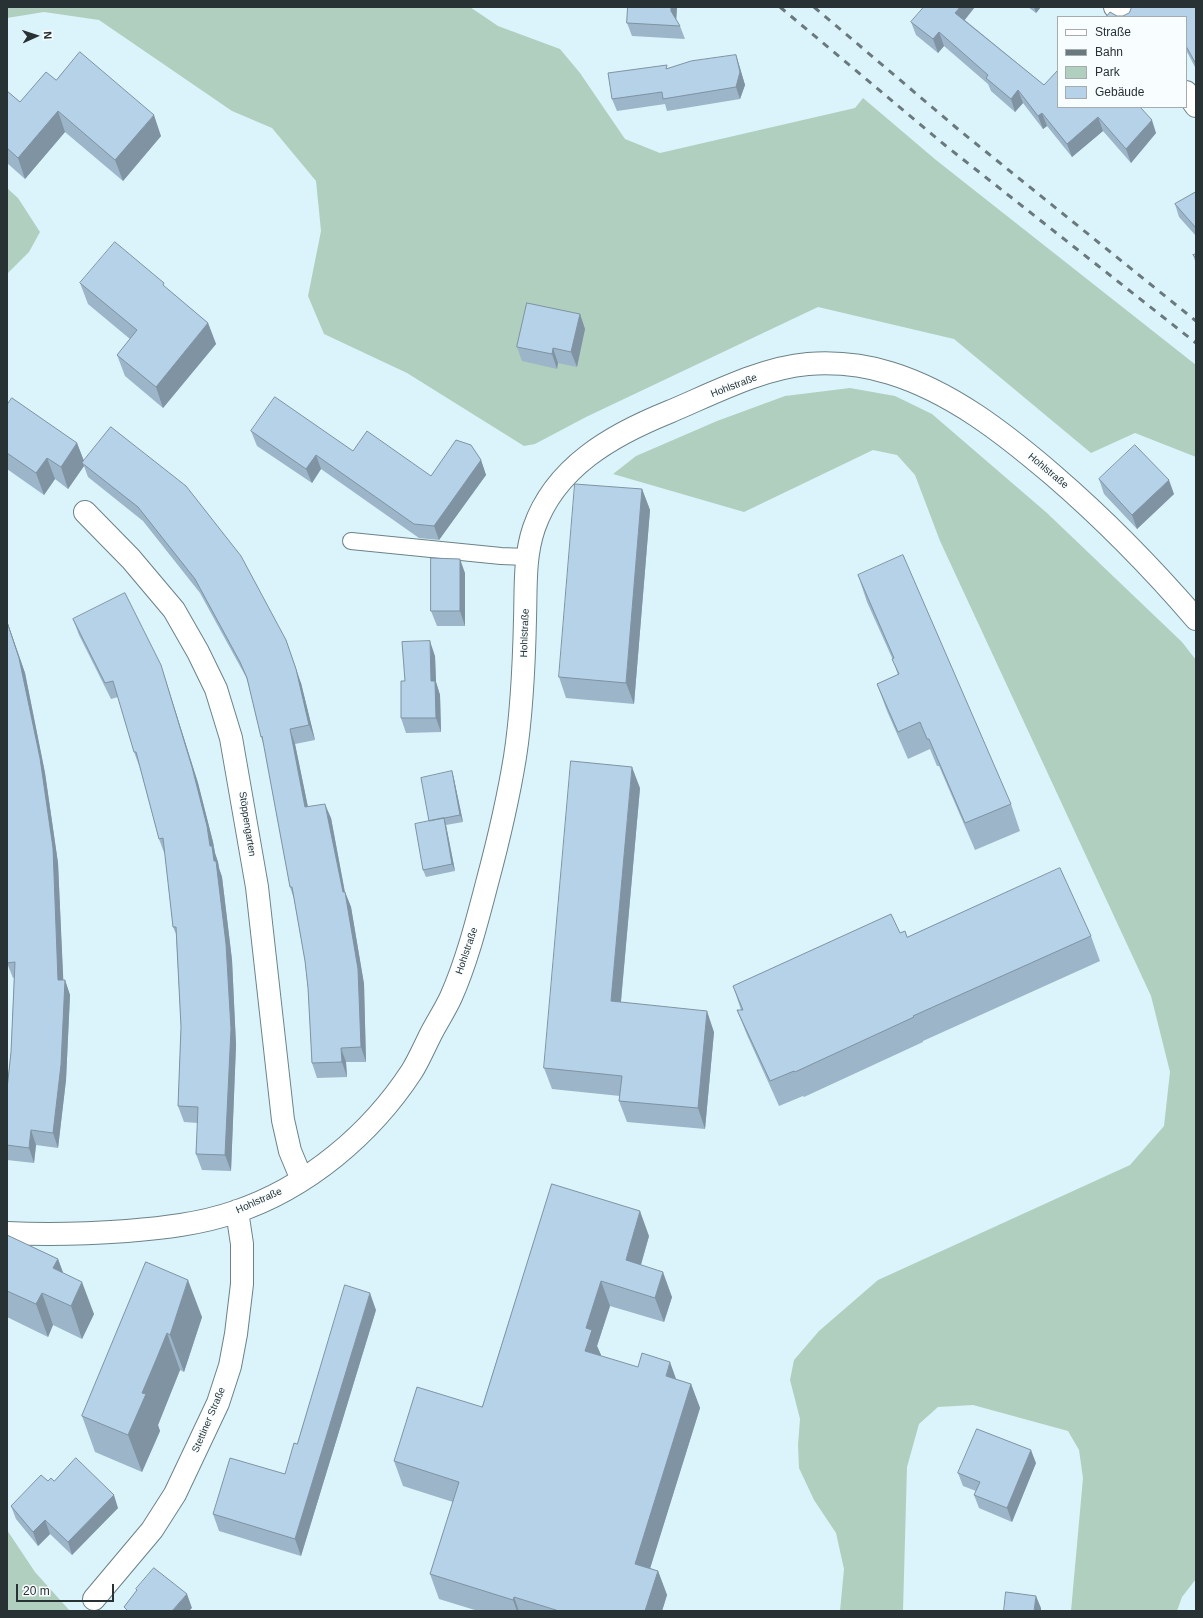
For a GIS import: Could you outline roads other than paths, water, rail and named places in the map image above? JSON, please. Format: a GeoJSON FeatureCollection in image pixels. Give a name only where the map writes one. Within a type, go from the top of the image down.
{"type":"FeatureCollection","features":[{"type":"Feature","properties":{"kind":"street"},"geometry":{"type":"LineString","coordinates":[[1115,7],[1124,16]]}},
{"type":"Feature","properties":{"kind":"street"},"geometry":{"type":"LineString","coordinates":[[1187,93],[1196,106]]}},
{"type":"Feature","properties":{"kind":"street","name":"Hohlstraße"},"geometry":{"type":"LineString","coordinates":[[7,1233],[49,1236],[163,1228],[200,1222],[238,1212],[302,1180],[342,1152],[386,1107],[413,1069],[453,990],[474,930],[501,830],[515,755],[524,661],[527,557],[534,526],[551,493],[567,473],[594,450],[643,422],[775,370],[808,364],[853,365],[890,373],[932,390],[982,419],[1031,456],[1087,504],[1170,589],[1196,619]]}},
{"type":"Feature","properties":{"kind":"street","name":"Stöppengarten"},"geometry":{"type":"LineString","coordinates":[[85,512],[131,559],[174,610],[198,652],[218,696],[231,738],[257,887],[267,970],[276,1072],[283,1120],[290,1152],[302,1180]]}},
{"type":"Feature","properties":{"kind":"street","name":"Stettiner Straße"},"geometry":{"type":"LineString","coordinates":[[94,1599],[152,1530],[175,1494],[218,1403],[230,1366],[236,1334],[242,1284],[242,1244],[238,1212]]}},
{"type":"Feature","properties":{"kind":"lane"},"geometry":{"type":"LineString","coordinates":[[351,541],[500,556],[527,557]]}},
{"type":"Feature","properties":{"kind":"railway"},"geometry":{"type":"LineString","coordinates":[[780,7],[946,146],[1196,343]]}},
{"type":"Feature","properties":{"kind":"railway"},"geometry":{"type":"LineString","coordinates":[[814,7],[959,130],[1196,321]]}}]}
